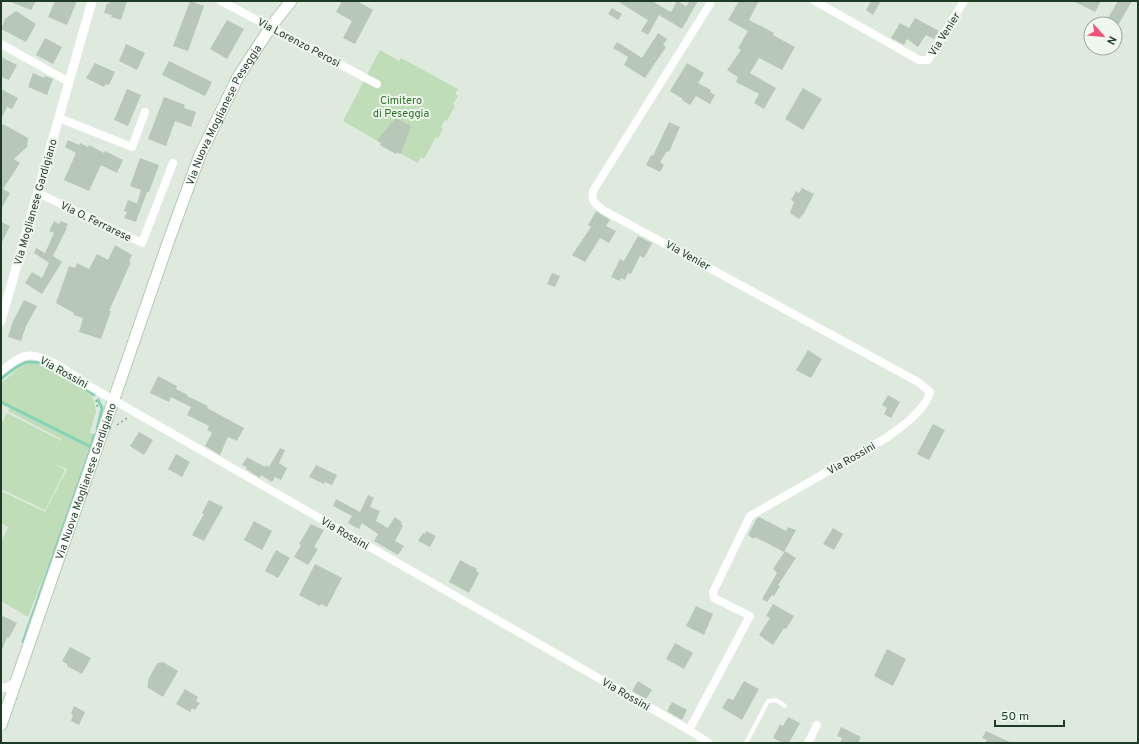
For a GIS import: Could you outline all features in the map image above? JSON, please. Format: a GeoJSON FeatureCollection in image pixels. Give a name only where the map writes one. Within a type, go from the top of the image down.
{"type":"FeatureCollection","features":[{"type":"Feature","properties":{"kind":"main road","name":"Via Nuova Moglianese Peseggia"},"geometry":{"type":"LineString","coordinates":[[170,237],[200,155],[238,77],[270,27],[291,1]]}},
{"type":"Feature","properties":{"kind":"main road","name":"Via Nuova Moglianese Gardigiano"},"geometry":{"type":"LineString","coordinates":[[1,725],[4,703],[16,681],[170,237]]}},
{"type":"Feature","properties":{"kind":"street","name":"Via Moglianese Gardigiano"},"geometry":{"type":"LineString","coordinates":[[1,321],[92,1]]}},
{"type":"Feature","properties":{"kind":"street","name":"Via Lorenzo Perosi"},"geometry":{"type":"LineString","coordinates":[[221,1],[377,84]]}},
{"type":"Feature","properties":{"kind":"street","name":"Via Venier"},"geometry":{"type":"LineString","coordinates":[[710,1],[706,11],[593,191],[592,197],[594,202],[603,210],[918,382],[930,392],[928,401],[906,423],[886,438]]}},
{"type":"Feature","properties":{"kind":"street","name":"Via Venier"},"geometry":{"type":"LineString","coordinates":[[815,1],[919,60],[928,60],[964,1]]}},
{"type":"Feature","properties":{"kind":"street"},"geometry":{"type":"LineString","coordinates":[[1,44],[69,82]]}},
{"type":"Feature","properties":{"kind":"street"},"geometry":{"type":"LineString","coordinates":[[59,118],[132,147],[145,112]]}},
{"type":"Feature","properties":{"kind":"street","name":"Via O. Ferrarese"},"geometry":{"type":"LineString","coordinates":[[38,193],[142,243],[173,163]]}},
{"type":"Feature","properties":{"kind":"street","name":"Via Rossini"},"geometry":{"type":"LineString","coordinates":[[1,371],[17,359],[26,356],[36,356],[57,366],[689,730],[709,743]]}},
{"type":"Feature","properties":{"kind":"street","name":"Via Rossini"},"geometry":{"type":"LineString","coordinates":[[689,730],[750,616],[714,598],[713,592],[750,516],[886,438]]}},
{"type":"Feature","properties":{"kind":"street"},"geometry":{"type":"LineString","coordinates":[[1,687],[7,688],[16,681]]}},
{"type":"Feature","properties":{"kind":"street"},"geometry":{"type":"LineString","coordinates":[[808,743],[817,725]]}},
{"type":"Feature","properties":{"kind":"lane"},"geometry":{"type":"LineString","coordinates":[[746,743],[768,701],[776,700],[785,706]]}},
{"type":"Feature","properties":{"kind":"green space","name":"Cimitero di Peseggia"},"geometry":{"type":"Polygon","coordinates":[[[380,50],[399,61],[401,58],[458,89],[455,94],[458,96],[453,104],[455,106],[447,121],[445,120],[441,127],[443,129],[438,138],[436,137],[424,159],[421,157],[418,163],[397,152],[396,154],[380,145],[381,143],[343,121],[380,50]]]}},
{"type":"Feature","properties":{"kind":"green space"},"geometry":{"type":"Polygon","coordinates":[[[30,363],[40,364],[55,371],[92,396],[96,412],[90,432],[93,435],[53,552],[28,617],[1,601],[1,543],[8,527],[1,523],[1,491],[45,512],[67,469],[55,464],[65,470],[45,510],[1,489],[1,425],[7,413],[60,440],[49,461],[61,439],[8,411],[9,408],[1,404],[1,383],[22,366],[30,363]]]}},
{"type":"Feature","properties":{"kind":"building"},"geometry":{"type":"Polygon","coordinates":[[[8,1],[36,1],[31,10],[8,1]]]}},
{"type":"Feature","properties":{"kind":"building"},"geometry":{"type":"Polygon","coordinates":[[[55,1],[77,1],[67,25],[48,17],[55,1]]]}},
{"type":"Feature","properties":{"kind":"building"},"geometry":{"type":"Polygon","coordinates":[[[110,1],[127,1],[121,20],[104,13],[107,3],[109,4],[110,1]]]}},
{"type":"Feature","properties":{"kind":"building"},"geometry":{"type":"Polygon","coordinates":[[[190,1],[204,6],[188,51],[173,46],[190,1]]]}},
{"type":"Feature","properties":{"kind":"building"},"geometry":{"type":"Polygon","coordinates":[[[342,1],[357,1],[373,10],[355,44],[343,38],[352,21],[336,12],[342,1]]]}},
{"type":"Feature","properties":{"kind":"building"},"geometry":{"type":"Polygon","coordinates":[[[617,1],[652,1],[671,12],[677,1],[686,6],[690,1],[698,1],[682,29],[659,15],[648,35],[641,31],[648,20],[617,1]]]}},
{"type":"Feature","properties":{"kind":"building"},"geometry":{"type":"Polygon","coordinates":[[[739,1],[759,1],[749,20],[774,33],[773,35],[795,47],[782,70],[759,58],[750,73],[776,88],[764,109],[754,103],[759,94],[736,82],[738,77],[727,70],[741,50],[738,48],[748,31],[728,20],[739,1]]]}},
{"type":"Feature","properties":{"kind":"building"},"geometry":{"type":"Polygon","coordinates":[[[871,1],[881,1],[873,15],[866,10],[871,1]]]}},
{"type":"Feature","properties":{"kind":"building"},"geometry":{"type":"Polygon","coordinates":[[[1073,1],[1101,1],[1095,12],[1073,1]]]}},
{"type":"Feature","properties":{"kind":"building"},"geometry":{"type":"Polygon","coordinates":[[[1118,1],[1132,1],[1123,17],[1109,16],[1118,1]]]}},
{"type":"Feature","properties":{"kind":"building"},"geometry":{"type":"Polygon","coordinates":[[[612,8],[622,14],[618,20],[608,14],[612,8]]]}},
{"type":"Feature","properties":{"kind":"building"},"geometry":{"type":"Polygon","coordinates":[[[16,11],[36,24],[26,42],[1,29],[5,19],[16,11]]]}},
{"type":"Feature","properties":{"kind":"building"},"geometry":{"type":"Polygon","coordinates":[[[915,18],[939,31],[934,39],[926,35],[918,47],[907,39],[904,45],[891,38],[900,23],[909,28],[915,18]]]}},
{"type":"Feature","properties":{"kind":"building"},"geometry":{"type":"Polygon","coordinates":[[[227,20],[244,29],[227,59],[210,49],[227,20]]]}},
{"type":"Feature","properties":{"kind":"building"},"geometry":{"type":"Polygon","coordinates":[[[658,33],[667,39],[663,45],[666,47],[645,78],[624,65],[628,57],[613,48],[617,42],[642,58],[658,33]]]}},
{"type":"Feature","properties":{"kind":"building"},"geometry":{"type":"Polygon","coordinates":[[[45,38],[62,47],[53,64],[36,55],[45,38]]]}},
{"type":"Feature","properties":{"kind":"building"},"geometry":{"type":"Polygon","coordinates":[[[126,44],[145,53],[137,70],[119,61],[126,44]]]}},
{"type":"Feature","properties":{"kind":"building"},"geometry":{"type":"Polygon","coordinates":[[[1,57],[17,65],[9,80],[1,77],[1,57]]]}},
{"type":"Feature","properties":{"kind":"building"},"geometry":{"type":"Polygon","coordinates":[[[169,61],[212,82],[205,96],[162,75],[169,61]]]}},
{"type":"Feature","properties":{"kind":"building"},"geometry":{"type":"Polygon","coordinates":[[[95,63],[115,72],[109,85],[106,84],[104,87],[86,78],[95,63]]]}},
{"type":"Feature","properties":{"kind":"building"},"geometry":{"type":"Polygon","coordinates":[[[687,63],[704,73],[698,83],[711,90],[710,92],[715,95],[710,104],[696,96],[690,105],[670,91],[687,63]]]}},
{"type":"Feature","properties":{"kind":"building"},"geometry":{"type":"Polygon","coordinates":[[[33,73],[44,78],[45,76],[53,79],[47,95],[28,87],[33,73]]]}},
{"type":"Feature","properties":{"kind":"building"},"geometry":{"type":"Polygon","coordinates":[[[803,88],[822,99],[803,130],[785,119],[803,88]]]}},
{"type":"Feature","properties":{"kind":"building"},"geometry":{"type":"Polygon","coordinates":[[[1,89],[18,98],[12,109],[7,107],[1,119],[1,89]]]}},
{"type":"Feature","properties":{"kind":"building"},"geometry":{"type":"Polygon","coordinates":[[[127,89],[141,95],[128,126],[114,120],[127,89]]]}},
{"type":"Feature","properties":{"kind":"building"},"geometry":{"type":"Polygon","coordinates":[[[164,97],[185,105],[184,108],[196,112],[191,127],[175,121],[166,146],[148,139],[164,97]]]}},
{"type":"Feature","properties":{"kind":"building"},"geometry":{"type":"Polygon","coordinates":[[[396,118],[411,126],[401,154],[397,152],[396,154],[380,145],[381,143],[377,140],[396,118]]]}},
{"type":"Feature","properties":{"kind":"building"},"geometry":{"type":"Polygon","coordinates":[[[669,122],[680,127],[669,152],[667,151],[660,162],[664,165],[660,172],[646,165],[651,155],[653,156],[669,122]]]}},
{"type":"Feature","properties":{"kind":"building"},"geometry":{"type":"Polygon","coordinates":[[[3,124],[28,138],[27,147],[14,159],[20,163],[3,189],[10,193],[1,209],[1,128],[3,124]]]}},
{"type":"Feature","properties":{"kind":"building"},"geometry":{"type":"Polygon","coordinates":[[[68,140],[79,145],[80,143],[88,147],[89,145],[104,153],[105,151],[123,160],[117,173],[101,165],[89,191],[64,180],[76,153],[65,147],[68,140]]]}},
{"type":"Feature","properties":{"kind":"building"},"geometry":{"type":"Polygon","coordinates":[[[140,158],[159,165],[136,222],[124,218],[127,212],[124,211],[128,200],[141,205],[137,203],[141,190],[130,186],[140,158]]]}},
{"type":"Feature","properties":{"kind":"building"},"geometry":{"type":"Polygon","coordinates":[[[802,188],[814,194],[803,215],[799,219],[790,213],[794,202],[791,200],[796,191],[799,193],[802,188]]]}},
{"type":"Feature","properties":{"kind":"building"},"geometry":{"type":"Polygon","coordinates":[[[596,211],[610,220],[606,226],[616,231],[609,243],[600,238],[585,262],[572,255],[591,227],[588,225],[596,211]]]}},
{"type":"Feature","properties":{"kind":"building"},"geometry":{"type":"Polygon","coordinates":[[[54,221],[59,224],[61,221],[68,224],[53,256],[62,262],[42,294],[25,283],[32,272],[42,278],[49,263],[34,253],[36,248],[45,253],[54,233],[49,231],[54,221]]]}},
{"type":"Feature","properties":{"kind":"building"},"geometry":{"type":"Polygon","coordinates":[[[1,222],[10,226],[1,244],[1,222]]]}},
{"type":"Feature","properties":{"kind":"building"},"geometry":{"type":"Polygon","coordinates":[[[638,236],[652,243],[644,258],[640,256],[631,274],[628,273],[625,280],[621,278],[620,281],[611,277],[620,259],[624,261],[638,236]]]}},
{"type":"Feature","properties":{"kind":"building"},"geometry":{"type":"Polygon","coordinates":[[[115,245],[132,255],[129,262],[131,262],[109,311],[111,311],[101,339],[79,332],[83,318],[73,315],[74,313],[56,303],[69,266],[75,268],[77,263],[89,269],[97,254],[108,260],[115,245]]]}},
{"type":"Feature","properties":{"kind":"building"},"geometry":{"type":"Polygon","coordinates":[[[552,273],[560,276],[555,287],[547,284],[552,273]]]}},
{"type":"Feature","properties":{"kind":"building"},"geometry":{"type":"Polygon","coordinates":[[[24,300],[37,306],[26,326],[21,341],[8,337],[13,321],[24,300]]]}},
{"type":"Feature","properties":{"kind":"building"},"geometry":{"type":"Polygon","coordinates":[[[808,350],[822,359],[811,378],[796,370],[808,350]]]}},
{"type":"Feature","properties":{"kind":"building"},"geometry":{"type":"Polygon","coordinates":[[[158,376],[177,386],[176,389],[188,395],[187,396],[208,406],[207,408],[244,428],[237,441],[228,437],[220,455],[205,446],[212,433],[207,430],[209,426],[187,415],[191,407],[171,397],[169,402],[150,393],[158,376]]]}},
{"type":"Feature","properties":{"kind":"building"},"geometry":{"type":"Polygon","coordinates":[[[888,395],[900,402],[891,418],[884,414],[887,408],[882,405],[888,395]]]}},
{"type":"Feature","properties":{"kind":"building"},"geometry":{"type":"Polygon","coordinates":[[[933,424],[945,430],[929,460],[917,454],[933,424]]]}},
{"type":"Feature","properties":{"kind":"building"},"geometry":{"type":"Polygon","coordinates":[[[139,432],[153,440],[144,455],[130,446],[139,432]]]}},
{"type":"Feature","properties":{"kind":"building"},"geometry":{"type":"Polygon","coordinates":[[[280,448],[285,450],[279,463],[287,468],[281,480],[275,477],[272,482],[261,475],[260,478],[246,469],[247,467],[242,465],[247,457],[265,467],[266,465],[269,467],[280,448]]]}},
{"type":"Feature","properties":{"kind":"building"},"geometry":{"type":"Polygon","coordinates":[[[176,454],[190,462],[182,477],[168,469],[176,454]]]}},
{"type":"Feature","properties":{"kind":"building"},"geometry":{"type":"Polygon","coordinates":[[[316,465],[337,475],[332,485],[325,482],[324,484],[309,477],[316,465]]]}},
{"type":"Feature","properties":{"kind":"building"},"geometry":{"type":"Polygon","coordinates":[[[368,495],[374,498],[370,507],[380,511],[376,521],[388,528],[395,517],[402,522],[401,524],[403,526],[395,541],[404,546],[398,555],[374,541],[378,534],[362,523],[359,529],[348,523],[352,516],[333,506],[336,499],[360,512],[368,495]]]}},
{"type":"Feature","properties":{"kind":"building"},"geometry":{"type":"Polygon","coordinates":[[[209,500],[223,507],[204,541],[192,535],[204,514],[202,513],[209,500]]]}},
{"type":"Feature","properties":{"kind":"building"},"geometry":{"type":"Polygon","coordinates":[[[759,517],[786,531],[788,527],[796,530],[784,552],[748,535],[759,517]]]}},
{"type":"Feature","properties":{"kind":"building"},"geometry":{"type":"Polygon","coordinates":[[[254,521],[272,531],[262,550],[244,540],[254,521]]]}},
{"type":"Feature","properties":{"kind":"building"},"geometry":{"type":"Polygon","coordinates":[[[311,524],[324,530],[314,547],[318,549],[308,565],[294,557],[301,545],[299,544],[311,524]]]}},
{"type":"Feature","properties":{"kind":"building"},"geometry":{"type":"Polygon","coordinates":[[[833,528],[843,534],[834,550],[823,544],[833,528]]]}},
{"type":"Feature","properties":{"kind":"building"},"geometry":{"type":"Polygon","coordinates":[[[426,531],[436,536],[430,547],[418,541],[426,531]]]}},
{"type":"Feature","properties":{"kind":"building"},"geometry":{"type":"Polygon","coordinates":[[[276,550],[290,558],[278,578],[265,571],[276,550]]]}},
{"type":"Feature","properties":{"kind":"building"},"geometry":{"type":"Polygon","coordinates":[[[785,551],[796,558],[778,585],[780,586],[774,596],[772,595],[767,602],[762,599],[777,573],[773,569],[785,551]]]}},
{"type":"Feature","properties":{"kind":"building"},"geometry":{"type":"Polygon","coordinates":[[[460,560],[477,569],[476,571],[479,573],[469,593],[449,582],[460,560]]]}},
{"type":"Feature","properties":{"kind":"building"},"geometry":{"type":"Polygon","coordinates":[[[315,564],[342,578],[327,607],[321,604],[320,606],[299,595],[315,564]]]}},
{"type":"Feature","properties":{"kind":"building"},"geometry":{"type":"Polygon","coordinates":[[[773,604],[794,616],[773,645],[759,635],[770,618],[766,616],[773,604]]]}},
{"type":"Feature","properties":{"kind":"building"},"geometry":{"type":"Polygon","coordinates":[[[696,606],[713,614],[704,635],[686,626],[696,606]]]}},
{"type":"Feature","properties":{"kind":"building"},"geometry":{"type":"Polygon","coordinates":[[[1,615],[17,623],[9,638],[7,637],[2,650],[1,650],[1,615]]]}},
{"type":"Feature","properties":{"kind":"building"},"geometry":{"type":"Polygon","coordinates":[[[675,643],[693,653],[684,669],[666,659],[675,643]]]}},
{"type":"Feature","properties":{"kind":"building"},"geometry":{"type":"Polygon","coordinates":[[[70,647],[91,658],[82,674],[67,666],[67,664],[62,661],[70,647]]]}},
{"type":"Feature","properties":{"kind":"building"},"geometry":{"type":"Polygon","coordinates":[[[887,649],[906,659],[893,686],[874,676],[887,649]]]}},
{"type":"Feature","properties":{"kind":"building"},"geometry":{"type":"Polygon","coordinates":[[[163,662],[178,671],[163,697],[147,687],[148,680],[155,667],[158,663],[163,662]]]}},
{"type":"Feature","properties":{"kind":"building"},"geometry":{"type":"Polygon","coordinates":[[[638,681],[652,690],[646,699],[632,691],[638,681]]]}},
{"type":"Feature","properties":{"kind":"building"},"geometry":{"type":"Polygon","coordinates":[[[744,681],[759,689],[742,720],[722,708],[728,698],[733,700],[744,681]]]}},
{"type":"Feature","properties":{"kind":"building"},"geometry":{"type":"Polygon","coordinates":[[[185,689],[198,697],[196,701],[200,703],[195,710],[192,708],[190,712],[176,704],[185,689]]]}},
{"type":"Feature","properties":{"kind":"building"},"geometry":{"type":"Polygon","coordinates":[[[672,702],[687,710],[682,720],[667,711],[672,702]]]}},
{"type":"Feature","properties":{"kind":"building"},"geometry":{"type":"Polygon","coordinates":[[[74,706],[85,712],[79,725],[71,721],[73,715],[71,714],[74,706]]]}},
{"type":"Feature","properties":{"kind":"building"},"geometry":{"type":"Polygon","coordinates":[[[788,717],[800,723],[789,743],[783,743],[773,738],[780,724],[783,726],[788,717]]]}},
{"type":"Feature","properties":{"kind":"building"},"geometry":{"type":"Polygon","coordinates":[[[841,727],[861,737],[858,743],[840,743],[842,738],[837,736],[841,727]]]}},
{"type":"Feature","properties":{"kind":"building"},"geometry":{"type":"Polygon","coordinates":[[[986,731],[1012,743],[985,743],[987,740],[982,738],[986,731]]]}},
{"type":"Feature","properties":{"kind":"waterway"},"geometry":{"type":"LineString","coordinates":[[1,379],[15,368],[26,362],[37,362],[63,374],[94,395]]}},
{"type":"Feature","properties":{"kind":"waterway"},"geometry":{"type":"LineString","coordinates":[[97,429],[102,408],[98,400]]}},
{"type":"Feature","properties":{"kind":"waterway"},"geometry":{"type":"LineString","coordinates":[[1,402],[91,447],[23,642]]}},
{"type":"Feature","properties":{"kind":"waterway"},"geometry":{"type":"LineString","coordinates":[[91,447],[94,435]]}}]}
